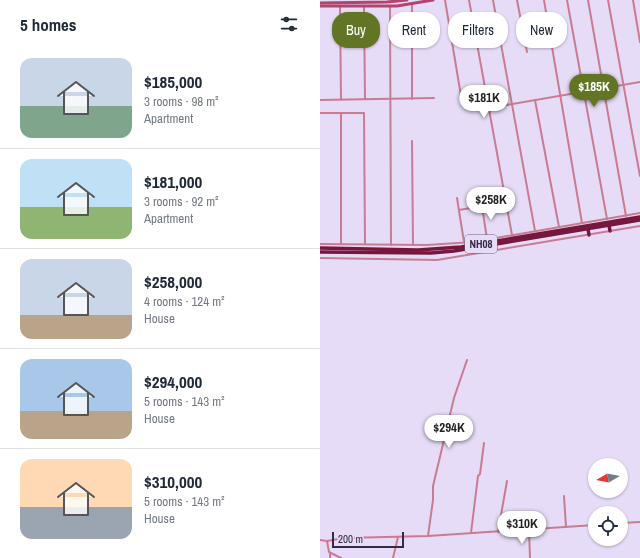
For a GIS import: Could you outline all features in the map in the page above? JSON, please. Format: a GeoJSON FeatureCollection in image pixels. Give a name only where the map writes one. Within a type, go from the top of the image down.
{"type":"FeatureCollection","features":[{"type":"Feature","properties":{"kind":"highway","name":"NH08"},"geometry":{"type":"LineString","coordinates":[[320,248],[418,250],[461,247],[640,216]]}},
{"type":"Feature","properties":{"kind":"highway","name":"NH08"},"geometry":{"type":"LineString","coordinates":[[320,252],[435,253],[466,250],[640,220]]}},
{"type":"Feature","properties":{"kind":"highway"},"geometry":{"type":"LineString","coordinates":[[609,226],[610,231]]}},
{"type":"Feature","properties":{"kind":"highway"},"geometry":{"type":"LineString","coordinates":[[588,229],[589,235]]}},
{"type":"Feature","properties":{"kind":"highway"},"geometry":{"type":"LineString","coordinates":[[545,236],[546,242]]}},
{"type":"Feature","properties":{"kind":"highway"},"geometry":{"type":"LineString","coordinates":[[487,247],[488,251]]}},
{"type":"Feature","properties":{"kind":"highway"},"geometry":{"type":"LineString","coordinates":[[466,250],[467,255]]}},
{"type":"Feature","properties":{"kind":"street"},"geometry":{"type":"LineString","coordinates":[[320,6],[390,6],[395,2],[407,0]]}},
{"type":"Feature","properties":{"kind":"street"},"geometry":{"type":"LineString","coordinates":[[320,2],[370,1],[412,4],[433,0]]}},
{"type":"Feature","properties":{"kind":"street"},"geometry":{"type":"LineString","coordinates":[[445,0],[462,102]]}},
{"type":"Feature","properties":{"kind":"street"},"geometry":{"type":"LineString","coordinates":[[469,0],[512,235]]}},
{"type":"Feature","properties":{"kind":"street"},"geometry":{"type":"LineString","coordinates":[[493,0],[535,231]]}},
{"type":"Feature","properties":{"kind":"street"},"geometry":{"type":"LineString","coordinates":[[517,0],[527,52]]}},
{"type":"Feature","properties":{"kind":"street"},"geometry":{"type":"LineString","coordinates":[[544,0],[582,223]]}},
{"type":"Feature","properties":{"kind":"street"},"geometry":{"type":"LineString","coordinates":[[567,0],[607,219]]}},
{"type":"Feature","properties":{"kind":"street"},"geometry":{"type":"LineString","coordinates":[[588,0],[626,216]]}},
{"type":"Feature","properties":{"kind":"street"},"geometry":{"type":"LineString","coordinates":[[608,0],[640,176]]}},
{"type":"Feature","properties":{"kind":"street"},"geometry":{"type":"LineString","coordinates":[[633,0],[640,42]]}},
{"type":"Feature","properties":{"kind":"street"},"geometry":{"type":"LineString","coordinates":[[412,4],[412,99]]}},
{"type":"Feature","properties":{"kind":"street"},"geometry":{"type":"LineString","coordinates":[[340,6],[341,100]]}},
{"type":"Feature","properties":{"kind":"street"},"geometry":{"type":"LineString","coordinates":[[364,6],[365,100]]}},
{"type":"Feature","properties":{"kind":"street"},"geometry":{"type":"LineString","coordinates":[[390,6],[391,245]]}},
{"type":"Feature","properties":{"kind":"street"},"geometry":{"type":"LineString","coordinates":[[489,108],[640,82]]}},
{"type":"Feature","properties":{"kind":"street"},"geometry":{"type":"LineString","coordinates":[[320,100],[434,98]]}},
{"type":"Feature","properties":{"kind":"street"},"geometry":{"type":"LineString","coordinates":[[535,100],[559,227]]}},
{"type":"Feature","properties":{"kind":"street"},"geometry":{"type":"LineString","coordinates":[[320,113],[364,113],[365,244]]}},
{"type":"Feature","properties":{"kind":"street"},"geometry":{"type":"LineString","coordinates":[[341,113],[341,244]]}},
{"type":"Feature","properties":{"kind":"street"},"geometry":{"type":"LineString","coordinates":[[412,141],[413,245]]}},
{"type":"Feature","properties":{"kind":"street"},"geometry":{"type":"LineString","coordinates":[[457,198],[464,242]]}},
{"type":"Feature","properties":{"kind":"street"},"geometry":{"type":"LineString","coordinates":[[459,210],[506,202]]}},
{"type":"Feature","properties":{"kind":"street"},"geometry":{"type":"LineString","coordinates":[[482,206],[487,239]]}},
{"type":"Feature","properties":{"kind":"street"},"geometry":{"type":"LineString","coordinates":[[320,244],[413,245],[464,242],[640,213]]}},
{"type":"Feature","properties":{"kind":"street"},"geometry":{"type":"LineString","coordinates":[[320,258],[437,260],[640,226]]}},
{"type":"Feature","properties":{"kind":"street"},"geometry":{"type":"LineString","coordinates":[[428,536],[433,500],[433,486],[454,398],[467,360]]}},
{"type":"Feature","properties":{"kind":"street"},"geometry":{"type":"LineString","coordinates":[[471,533],[478,476],[480,474],[484,443]]}},
{"type":"Feature","properties":{"kind":"street"},"geometry":{"type":"LineString","coordinates":[[498,532],[506,481]]}},
{"type":"Feature","properties":{"kind":"street"},"geometry":{"type":"LineString","coordinates":[[564,496],[566,527]]}},
{"type":"Feature","properties":{"kind":"street"},"geometry":{"type":"LineString","coordinates":[[628,523],[640,522]]}},
{"type":"Feature","properties":{"kind":"street"},"geometry":{"type":"LineString","coordinates":[[320,540],[327,542],[344,538],[428,536],[588,525]]}},
{"type":"Feature","properties":{"kind":"street"},"geometry":{"type":"LineString","coordinates":[[529,530],[530,558]]}},
{"type":"Feature","properties":{"kind":"street"},"geometry":{"type":"LineString","coordinates":[[393,558],[398,537]]}},
{"type":"Feature","properties":{"kind":"street"},"geometry":{"type":"LineString","coordinates":[[327,542],[330,558]]}},
{"type":"Feature","properties":{"kind":"street"},"geometry":{"type":"LineString","coordinates":[[330,554],[341,558]]}}]}
